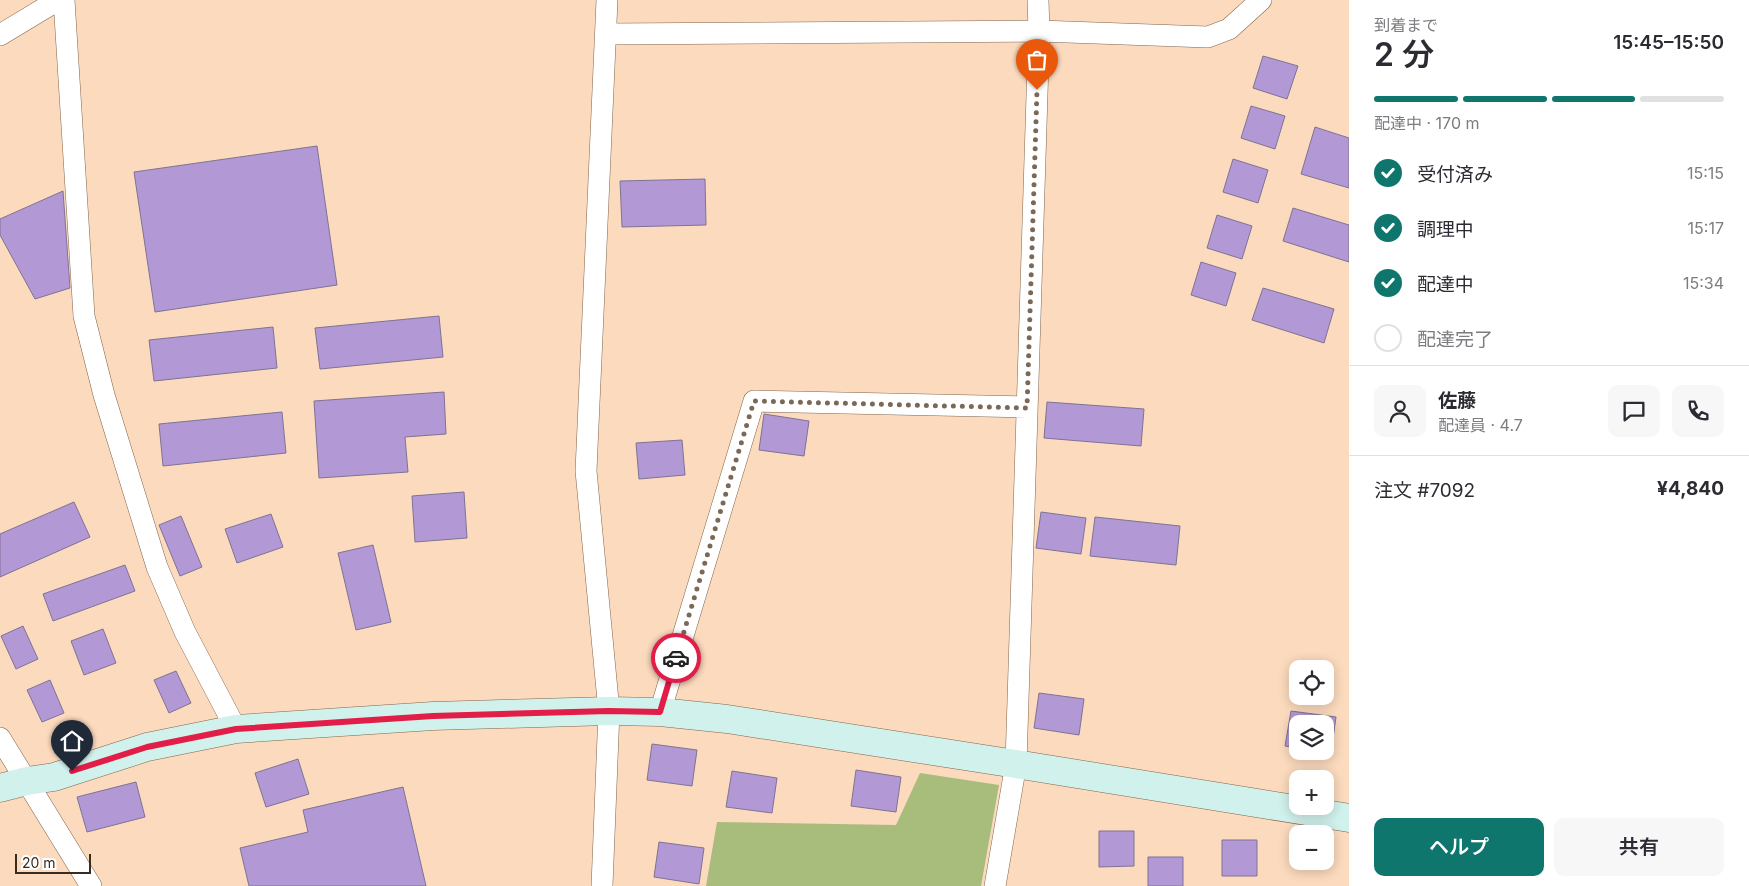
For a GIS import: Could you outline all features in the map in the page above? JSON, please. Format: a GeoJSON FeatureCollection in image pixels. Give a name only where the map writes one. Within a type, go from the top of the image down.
{"type":"FeatureCollection","features":[{"type":"Feature","properties":{"kind":"street"},"geometry":{"type":"LineString","coordinates":[[0,35],[58,0]]}},
{"type":"Feature","properties":{"kind":"street"},"geometry":{"type":"LineString","coordinates":[[64,0],[84,316],[104,395],[157,567],[185,632],[236,729]]}},
{"type":"Feature","properties":{"kind":"street"},"geometry":{"type":"LineString","coordinates":[[602,886],[609,711],[586,471],[607,0]]}},
{"type":"Feature","properties":{"kind":"street"},"geometry":{"type":"LineString","coordinates":[[995,886],[1016,764],[1039,31],[1038,0]]}},
{"type":"Feature","properties":{"kind":"street"},"geometry":{"type":"LineString","coordinates":[[606,34],[1039,31],[1208,37],[1229,29],[1262,0]]}},
{"type":"Feature","properties":{"kind":"street"},"geometry":{"type":"LineString","coordinates":[[660,712],[754,401],[1027,408]]}},
{"type":"Feature","properties":{"kind":"street"},"geometry":{"type":"LineString","coordinates":[[0,788],[27,780],[54,777],[147,747],[236,729],[433,716],[609,711],[660,712],[727,719],[1349,818]]}},
{"type":"Feature","properties":{"kind":"street"},"geometry":{"type":"LineString","coordinates":[[0,738],[91,886]]}},
{"type":"Feature","properties":{"kind":"green space"},"geometry":{"type":"Polygon","coordinates":[[[920,773],[999,785],[981,886],[706,886],[717,822],[896,825],[920,773]]]}},
{"type":"Feature","properties":{"kind":"building"},"geometry":{"type":"Polygon","coordinates":[[[1263,56],[1298,66],[1287,99],[1253,88],[1263,56]]]}},
{"type":"Feature","properties":{"kind":"building"},"geometry":{"type":"Polygon","coordinates":[[[1251,106],[1285,116],[1275,149],[1241,138],[1251,106]]]}},
{"type":"Feature","properties":{"kind":"building"},"geometry":{"type":"Polygon","coordinates":[[[1315,127],[1349,138],[1349,188],[1301,174],[1315,127]]]}},
{"type":"Feature","properties":{"kind":"building"},"geometry":{"type":"Polygon","coordinates":[[[317,146],[337,285],[155,312],[134,172],[317,146]]]}},
{"type":"Feature","properties":{"kind":"building"},"geometry":{"type":"Polygon","coordinates":[[[1233,159],[1268,170],[1258,203],[1223,192],[1233,159]]]}},
{"type":"Feature","properties":{"kind":"building"},"geometry":{"type":"Polygon","coordinates":[[[705,179],[706,225],[622,227],[620,181],[705,179]]]}},
{"type":"Feature","properties":{"kind":"building"},"geometry":{"type":"Polygon","coordinates":[[[63,191],[70,288],[35,299],[0,235],[0,219],[63,191]]]}},
{"type":"Feature","properties":{"kind":"building"},"geometry":{"type":"Polygon","coordinates":[[[1293,208],[1349,225],[1349,262],[1283,241],[1293,208]]]}},
{"type":"Feature","properties":{"kind":"building"},"geometry":{"type":"Polygon","coordinates":[[[1217,215],[1252,226],[1242,259],[1207,248],[1217,215]]]}},
{"type":"Feature","properties":{"kind":"building"},"geometry":{"type":"Polygon","coordinates":[[[1201,262],[1236,273],[1226,306],[1191,295],[1201,262]]]}},
{"type":"Feature","properties":{"kind":"building"},"geometry":{"type":"Polygon","coordinates":[[[1263,288],[1334,309],[1324,343],[1252,320],[1263,288]]]}},
{"type":"Feature","properties":{"kind":"building"},"geometry":{"type":"Polygon","coordinates":[[[439,316],[443,357],[320,369],[315,328],[439,316]]]}},
{"type":"Feature","properties":{"kind":"building"},"geometry":{"type":"Polygon","coordinates":[[[273,327],[277,368],[154,381],[149,340],[273,327]]]}},
{"type":"Feature","properties":{"kind":"building"},"geometry":{"type":"Polygon","coordinates":[[[444,392],[446,434],[405,437],[408,472],[319,478],[314,401],[444,392]]]}},
{"type":"Feature","properties":{"kind":"building"},"geometry":{"type":"Polygon","coordinates":[[[1047,402],[1144,409],[1141,446],[1044,438],[1047,402]]]}},
{"type":"Feature","properties":{"kind":"building"},"geometry":{"type":"Polygon","coordinates":[[[282,412],[286,453],[163,466],[159,424],[282,412]]]}},
{"type":"Feature","properties":{"kind":"building"},"geometry":{"type":"Polygon","coordinates":[[[764,414],[809,421],[804,456],[759,450],[764,414]]]}},
{"type":"Feature","properties":{"kind":"building"},"geometry":{"type":"Polygon","coordinates":[[[682,440],[685,475],[639,479],[636,443],[682,440]]]}},
{"type":"Feature","properties":{"kind":"building"},"geometry":{"type":"Polygon","coordinates":[[[464,492],[467,538],[415,542],[412,496],[464,492]]]}},
{"type":"Feature","properties":{"kind":"building"},"geometry":{"type":"Polygon","coordinates":[[[74,502],[90,537],[0,577],[0,534],[74,502]]]}},
{"type":"Feature","properties":{"kind":"building"},"geometry":{"type":"Polygon","coordinates":[[[1041,512],[1086,518],[1081,554],[1036,548],[1041,512]]]}},
{"type":"Feature","properties":{"kind":"building"},"geometry":{"type":"Polygon","coordinates":[[[271,514],[283,547],[237,563],[225,529],[271,514]]]}},
{"type":"Feature","properties":{"kind":"building"},"geometry":{"type":"Polygon","coordinates":[[[181,516],[202,567],[180,576],[159,525],[181,516]]]}},
{"type":"Feature","properties":{"kind":"building"},"geometry":{"type":"Polygon","coordinates":[[[1095,517],[1180,526],[1176,565],[1090,556],[1095,517]]]}},
{"type":"Feature","properties":{"kind":"building"},"geometry":{"type":"Polygon","coordinates":[[[373,545],[391,622],[356,630],[338,553],[373,545]]]}},
{"type":"Feature","properties":{"kind":"building"},"geometry":{"type":"Polygon","coordinates":[[[125,565],[135,591],[53,621],[43,594],[125,565]]]}},
{"type":"Feature","properties":{"kind":"building"},"geometry":{"type":"Polygon","coordinates":[[[23,626],[38,659],[16,669],[1,636],[23,626]]]}},
{"type":"Feature","properties":{"kind":"building"},"geometry":{"type":"Polygon","coordinates":[[[103,629],[116,663],[84,675],[71,641],[103,629]]]}},
{"type":"Feature","properties":{"kind":"building"},"geometry":{"type":"Polygon","coordinates":[[[176,671],[191,703],[169,713],[154,680],[176,671]]]}},
{"type":"Feature","properties":{"kind":"building"},"geometry":{"type":"Polygon","coordinates":[[[50,680],[64,713],[42,722],[27,690],[50,680]]]}},
{"type":"Feature","properties":{"kind":"building"},"geometry":{"type":"Polygon","coordinates":[[[1039,693],[1084,699],[1079,735],[1034,728],[1039,693]]]}},
{"type":"Feature","properties":{"kind":"building"},"geometry":{"type":"Polygon","coordinates":[[[1291,711],[1321,715],[1290,715],[1291,711]]]}},
{"type":"Feature","properties":{"kind":"building"},"geometry":{"type":"Polygon","coordinates":[[[1289,723],[1289,747],[1285,746],[1289,723]]]}},
{"type":"Feature","properties":{"kind":"building"},"geometry":{"type":"Polygon","coordinates":[[[652,744],[697,750],[692,786],[647,780],[652,744]]]}},
{"type":"Feature","properties":{"kind":"building"},"geometry":{"type":"Polygon","coordinates":[[[298,759],[309,794],[266,807],[255,773],[298,759]]]}},
{"type":"Feature","properties":{"kind":"building"},"geometry":{"type":"Polygon","coordinates":[[[856,770],[901,777],[896,812],[851,806],[856,770]]]}},
{"type":"Feature","properties":{"kind":"building"},"geometry":{"type":"Polygon","coordinates":[[[732,771],[777,778],[772,813],[726,807],[732,771]]]}},
{"type":"Feature","properties":{"kind":"building"},"geometry":{"type":"Polygon","coordinates":[[[136,782],[145,817],[87,832],[77,797],[136,782]]]}},
{"type":"Feature","properties":{"kind":"building"},"geometry":{"type":"Polygon","coordinates":[[[403,787],[426,886],[249,886],[240,848],[308,832],[303,810],[403,787]]]}},
{"type":"Feature","properties":{"kind":"building"},"geometry":{"type":"Polygon","coordinates":[[[1099,831],[1134,831],[1134,866],[1099,867],[1099,831]]]}},
{"type":"Feature","properties":{"kind":"building"},"geometry":{"type":"Polygon","coordinates":[[[1222,840],[1257,840],[1257,876],[1222,876],[1222,840]]]}},
{"type":"Feature","properties":{"kind":"building"},"geometry":{"type":"Polygon","coordinates":[[[659,842],[704,848],[699,884],[654,877],[659,842]]]}},
{"type":"Feature","properties":{"kind":"building"},"geometry":{"type":"Polygon","coordinates":[[[1148,857],[1183,857],[1183,886],[1148,886],[1148,857]]]}},
{"type":"Feature","properties":{"kind":"way so far"},"geometry":{"type":"LineString","coordinates":[[676,658],[754,401],[1027,408],[1037,90]]}},
{"type":"Feature","properties":{"kind":"route"},"geometry":{"type":"LineString","coordinates":[[72,771],[147,747],[236,729],[433,716],[609,711],[660,712],[676,658]]}}]}
